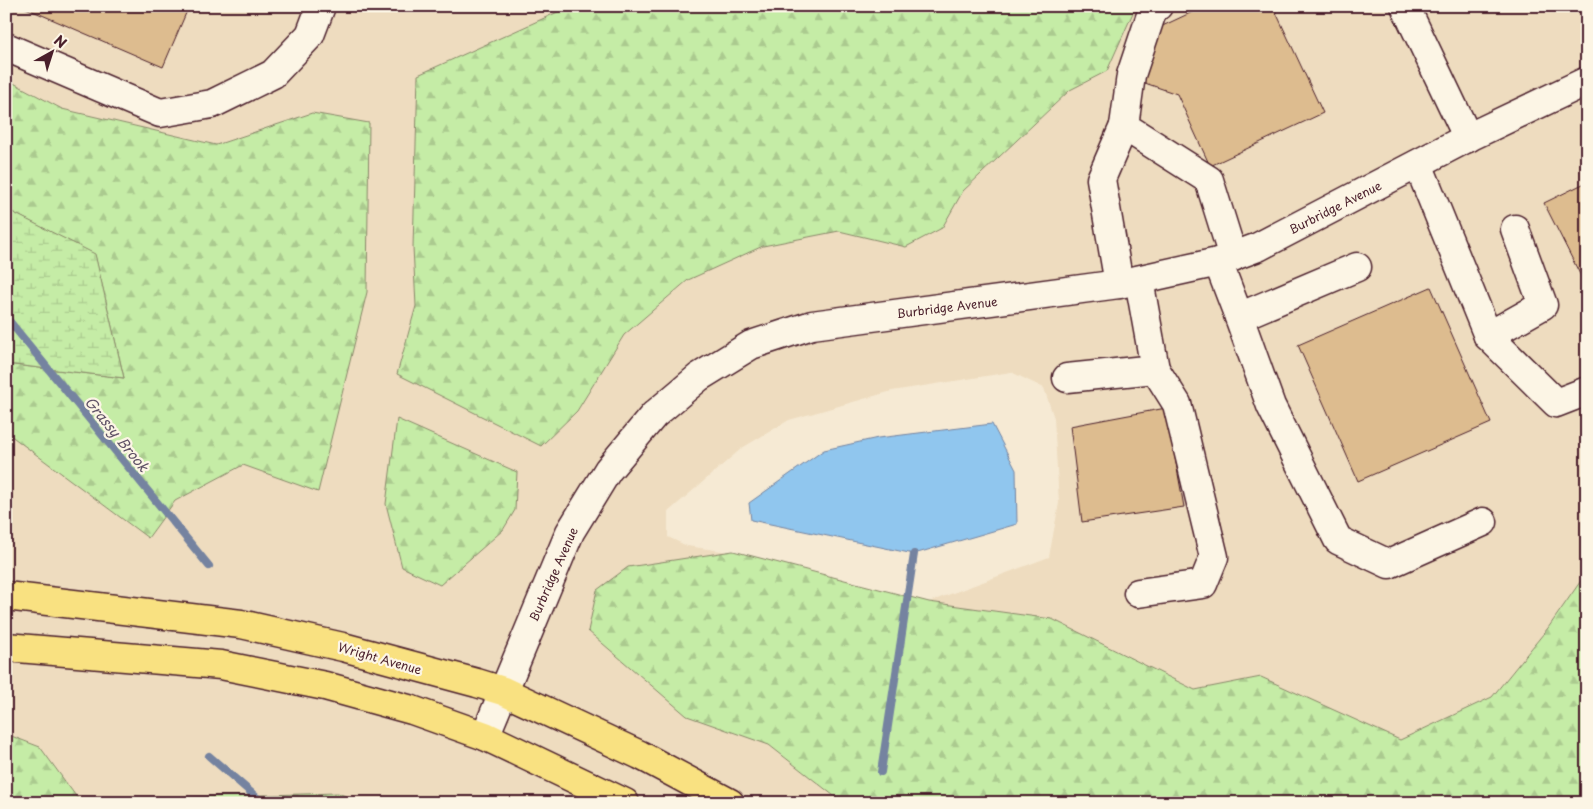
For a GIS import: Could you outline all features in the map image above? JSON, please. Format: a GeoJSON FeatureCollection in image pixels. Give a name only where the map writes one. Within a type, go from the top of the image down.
{"type":"FeatureCollection","features":[{"type":"Feature","properties":{"kind":"main road","name":"Wright Avenue"},"geometry":{"type":"LineString","coordinates":[[6,596],[241,624],[343,647],[503,692],[640,755],[730,803]]}},
{"type":"Feature","properties":{"kind":"main road"},"geometry":{"type":"LineString","coordinates":[[6,647],[221,665],[325,686],[386,703],[485,736],[625,803]]}},
{"type":"Feature","properties":{"kind":"street"},"geometry":{"type":"LineString","coordinates":[[6,47],[160,113],[212,104],[272,74],[310,35],[321,6]]}},
{"type":"Feature","properties":{"kind":"street"},"geometry":{"type":"LineString","coordinates":[[1138,593],[1203,584],[1214,557],[1177,404],[1155,369],[1101,179],[1124,126],[1131,75],[1153,9],[1158,6]]}},
{"type":"Feature","properties":{"kind":"street"},"geometry":{"type":"LineString","coordinates":[[1405,6],[1468,138]]}},
{"type":"Feature","properties":{"kind":"street","name":"Burbridge Avenue"},"geometry":{"type":"LineString","coordinates":[[485,736],[570,532],[608,470],[654,415],[699,377],[752,345],[812,325],[1129,282],[1226,259],[1258,247],[1468,138],[1587,81]]}},
{"type":"Feature","properties":{"kind":"street"},"geometry":{"type":"LineString","coordinates":[[1124,126],[1209,180],[1239,317],[1270,406],[1338,540],[1389,564],[1483,522]]}},
{"type":"Feature","properties":{"kind":"street"},"geometry":{"type":"LineString","coordinates":[[1418,164],[1488,336],[1556,403],[1587,391]]}},
{"type":"Feature","properties":{"kind":"street"},"geometry":{"type":"LineString","coordinates":[[1488,336],[1543,305],[1515,229]]}},
{"type":"Feature","properties":{"kind":"street"},"geometry":{"type":"LineString","coordinates":[[1239,317],[1357,267]]}},
{"type":"Feature","properties":{"kind":"street"},"geometry":{"type":"LineString","coordinates":[[1067,378],[1155,369]]}},
{"type":"Feature","properties":{"kind":"shaded area"},"geometry":{"type":"Polygon","coordinates":[[[6,6],[571,6],[418,75],[413,247],[416,306],[397,374],[577,411],[623,335],[688,280],[763,246],[839,231],[906,247],[942,228],[963,191],[1070,90],[1107,71],[1136,6],[1587,6],[1587,572],[1548,628],[1492,697],[1400,741],[1261,677],[1195,690],[1052,619],[929,602],[1049,557],[1059,503],[1054,418],[1044,388],[1011,372],[892,391],[789,420],[742,448],[668,512],[668,537],[687,546],[729,552],[628,567],[687,716],[769,745],[843,803],[363,803],[338,793],[160,798],[152,803],[81,803],[40,747],[6,734],[6,432],[148,538],[175,501],[243,465],[367,292],[369,124],[312,113],[217,145],[62,109],[6,79],[6,6]],[[386,504],[402,566],[440,585],[386,504]]]}},
{"type":"Feature","properties":{"kind":"green space"},"geometry":{"type":"Polygon","coordinates":[[[571,6],[1136,6],[1107,71],[1070,90],[963,191],[942,228],[906,247],[839,231],[763,246],[688,280],[624,335],[577,411],[541,446],[397,374],[416,306],[413,247],[418,75],[571,6]]]}},
{"type":"Feature","properties":{"kind":"green space"},"geometry":{"type":"Polygon","coordinates":[[[6,79],[62,109],[216,145],[312,113],[369,123],[367,292],[318,492],[243,465],[175,501],[148,538],[6,432],[6,364],[124,378],[95,255],[6,209],[6,79]]]}},
{"type":"Feature","properties":{"kind":"green space"},"geometry":{"type":"Polygon","coordinates":[[[6,209],[95,254],[124,378],[6,364],[6,209]]]}},
{"type":"Feature","properties":{"kind":"green space"},"geometry":{"type":"Polygon","coordinates":[[[397,419],[517,472],[515,510],[503,530],[440,585],[402,567],[386,504],[397,419]]]}},
{"type":"Feature","properties":{"kind":"green space"},"geometry":{"type":"Polygon","coordinates":[[[733,551],[929,602],[1052,619],[1195,690],[1261,677],[1400,740],[1492,697],[1548,628],[1587,572],[1587,803],[843,803],[769,745],[687,716],[588,631],[597,590],[628,567],[733,551]]]}},
{"type":"Feature","properties":{"kind":"green space"},"geometry":{"type":"Polygon","coordinates":[[[6,734],[40,747],[81,803],[6,803],[6,734]]]}},
{"type":"Feature","properties":{"kind":"green space"},"geometry":{"type":"Polygon","coordinates":[[[338,793],[363,803],[152,803],[160,798],[338,793]]]}},
{"type":"Feature","properties":{"kind":"water"},"geometry":{"type":"Polygon","coordinates":[[[992,424],[1016,470],[1017,524],[914,554],[751,520],[749,503],[824,450],[878,438],[992,424]]]}},
{"type":"Feature","properties":{"kind":"building"},"geometry":{"type":"Polygon","coordinates":[[[21,6],[189,6],[163,67],[21,6]]]}},
{"type":"Feature","properties":{"kind":"building"},"geometry":{"type":"Polygon","coordinates":[[[1205,6],[1273,6],[1323,113],[1210,166],[1177,94],[1139,81],[1156,29],[1205,6]]]}},
{"type":"Feature","properties":{"kind":"building"},"geometry":{"type":"Polygon","coordinates":[[[1587,182],[1587,288],[1544,203],[1587,182]]]}},
{"type":"Feature","properties":{"kind":"building"},"geometry":{"type":"Polygon","coordinates":[[[1431,287],[1491,423],[1358,481],[1298,345],[1431,287]]]}},
{"type":"Feature","properties":{"kind":"building"},"geometry":{"type":"Polygon","coordinates":[[[1166,408],[1184,507],[1082,522],[1070,426],[1166,408]]]}},
{"type":"Feature","properties":{"kind":"waterway","name":"Grassy Brook"},"geometry":{"type":"LineString","coordinates":[[6,317],[209,566]]}},
{"type":"Feature","properties":{"kind":"waterway"},"geometry":{"type":"LineString","coordinates":[[881,772],[914,554]]}},
{"type":"Feature","properties":{"kind":"waterway","name":"Grassy Brook"},"geometry":{"type":"LineString","coordinates":[[209,756],[263,803]]}}]}
